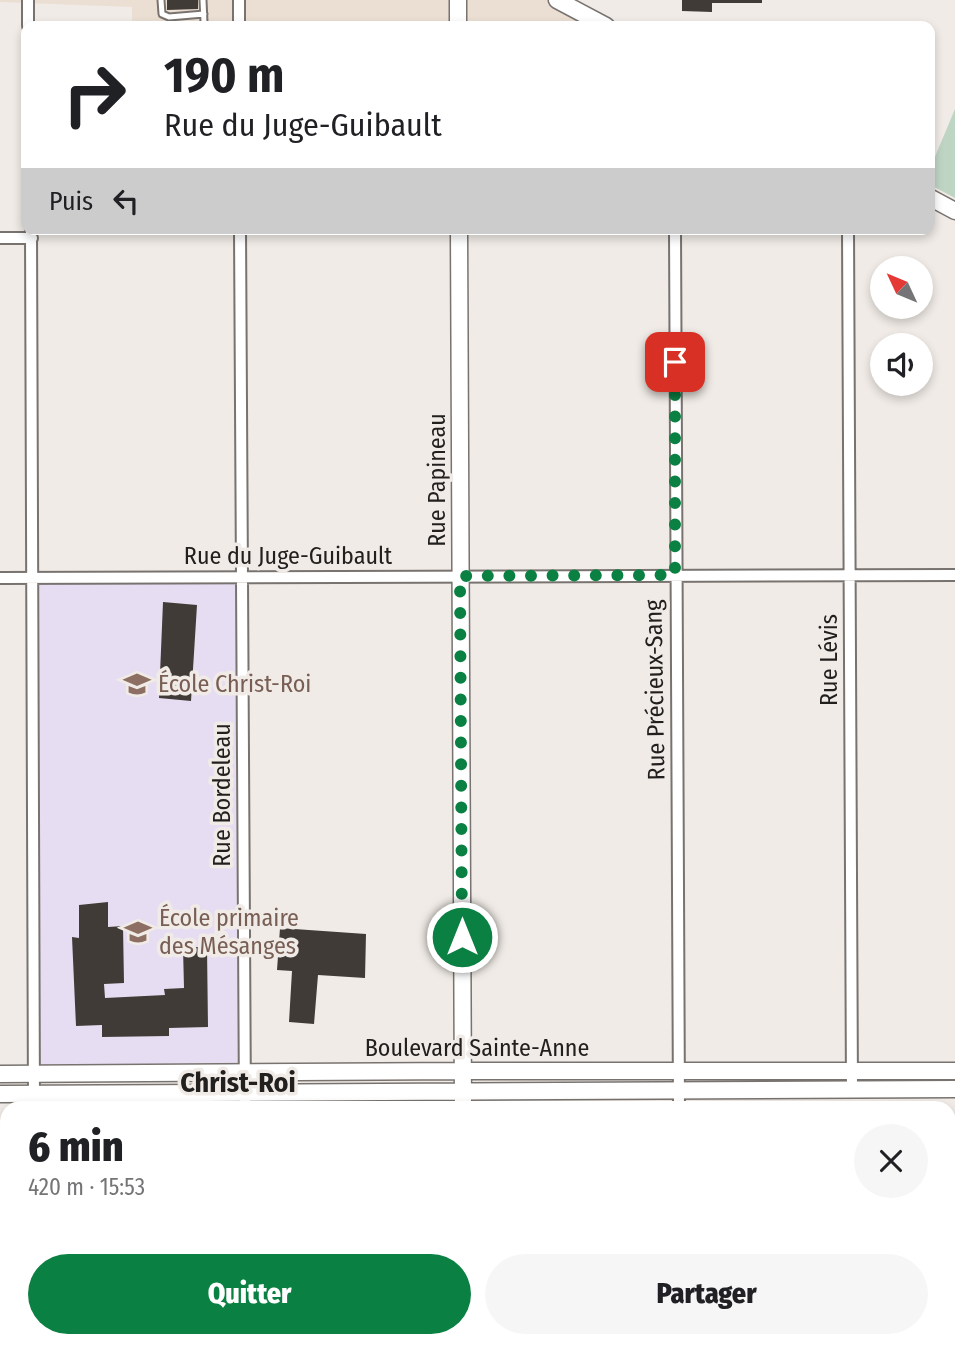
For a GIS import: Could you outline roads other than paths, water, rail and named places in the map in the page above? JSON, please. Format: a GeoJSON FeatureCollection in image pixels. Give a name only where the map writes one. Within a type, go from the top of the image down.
{"type":"FeatureCollection","features":[{"type":"Feature","properties":{"kind":"street"},"geometry":{"type":"LineString","coordinates":[[28,0],[28,21]]}},
{"type":"Feature","properties":{"kind":"street"},"geometry":{"type":"LineString","coordinates":[[239,0],[239,21]]}},
{"type":"Feature","properties":{"kind":"street"},"geometry":{"type":"LineString","coordinates":[[557,0],[578,5],[599,21]]}},
{"type":"Feature","properties":{"kind":"street"},"geometry":{"type":"LineString","coordinates":[[935,200],[955,211]]}},
{"type":"Feature","properties":{"kind":"street"},"geometry":{"type":"LineString","coordinates":[[0,238],[23,235]]}},
{"type":"Feature","properties":{"kind":"street"},"geometry":{"type":"LineString","coordinates":[[31,235],[34,1101]]}},
{"type":"Feature","properties":{"kind":"street","name":"Rue Bordeleau"},"geometry":{"type":"LineString","coordinates":[[240,235],[245,1100]]}},
{"type":"Feature","properties":{"kind":"street","name":"Rue Papineau"},"geometry":{"type":"LineString","coordinates":[[459,235],[463,1101]]}},
{"type":"Feature","properties":{"kind":"street","name":"Rue Précieux-Sang"},"geometry":{"type":"LineString","coordinates":[[675,235],[680,1101]]}},
{"type":"Feature","properties":{"kind":"street","name":"Rue Lévis"},"geometry":{"type":"LineString","coordinates":[[848,235],[852,1091]]}},
{"type":"Feature","properties":{"kind":"street","name":"Rue du Juge-Guibault"},"geometry":{"type":"LineString","coordinates":[[0,578],[955,575]]}},
{"type":"Feature","properties":{"kind":"street","name":"Boulevard Sainte-Anne"},"geometry":{"type":"LineString","coordinates":[[0,1074],[955,1071]]}},
{"type":"Feature","properties":{"kind":"street","name":"Boulevard Sainte-Anne"},"geometry":{"type":"LineString","coordinates":[[0,1094],[34,1101],[245,1100],[463,1090],[955,1089]]}},
{"type":"Feature","properties":{"kind":"lane"},"geometry":{"type":"LineString","coordinates":[[161,0],[162,14],[169,17],[204,14]]}},
{"type":"Feature","properties":{"kind":"lane"},"geometry":{"type":"LineString","coordinates":[[202,21],[203,0]]}},
{"type":"Feature","properties":{"kind":"place","name":"École Christ-Roi"},"geometry":{"type":"Point","coordinates":[137,684]}},
{"type":"Feature","properties":{"kind":"place","name":"École primaire des Mésanges"},"geometry":{"type":"Point","coordinates":[138,932]}},
{"type":"Feature","properties":{"kind":"district","name":"Christ-Roi"},"geometry":{"type":"Point","coordinates":[238,1082]}}]}
